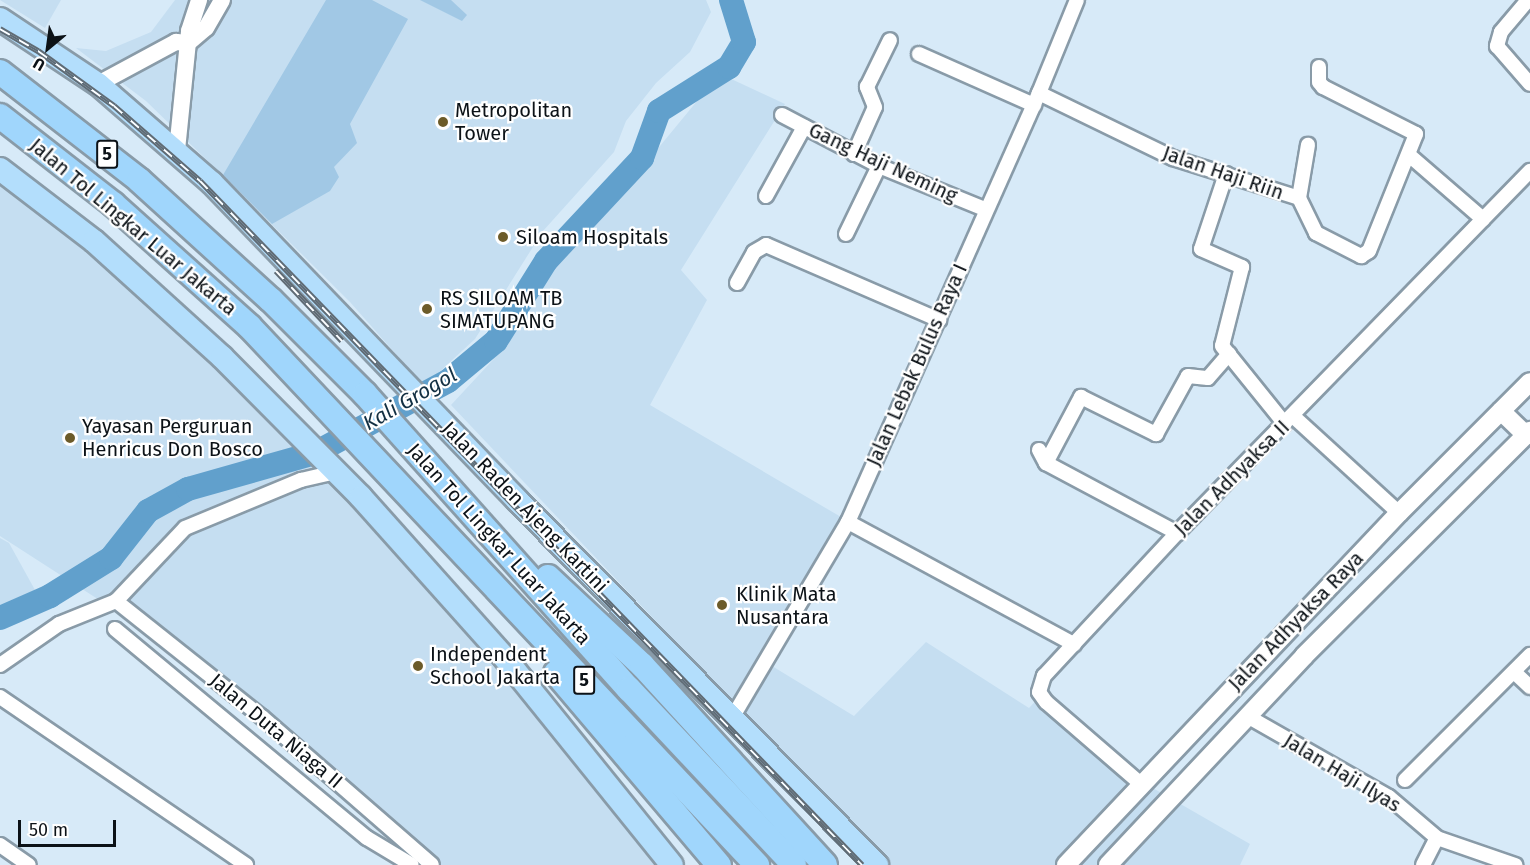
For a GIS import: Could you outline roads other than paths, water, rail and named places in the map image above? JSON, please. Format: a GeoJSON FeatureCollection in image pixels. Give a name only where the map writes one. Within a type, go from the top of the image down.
{"type":"FeatureCollection","features":[{"type":"Feature","properties":{"kind":"highway","name":"Jalan Raden Ajeng Kartini"},"geometry":{"type":"LineString","coordinates":[[0,19],[98,84],[177,150],[877,865]]}},
{"type":"Feature","properties":{"kind":"highway","name":"Jalan Tol Lingkar Luar Jakarta"},"geometry":{"type":"LineString","coordinates":[[0,72],[112,158],[227,257],[365,394],[629,689],[794,865]]}},
{"type":"Feature","properties":{"kind":"highway","name":"Jalan Tol Lingkar Luar Jakarta"},"geometry":{"type":"LineString","coordinates":[[0,116],[113,204],[203,282],[378,458],[757,865]]}},
{"type":"Feature","properties":{"kind":"highway"},"geometry":{"type":"LineString","coordinates":[[0,169],[94,241],[301,435],[504,657],[672,865]]}},
{"type":"Feature","properties":{"kind":"highway"},"geometry":{"type":"LineString","coordinates":[[203,282],[227,257]]}},
{"type":"Feature","properties":{"kind":"highway"},"geometry":{"type":"LineString","coordinates":[[412,495],[472,576],[720,865]]}},
{"type":"Feature","properties":{"kind":"highway"},"geometry":{"type":"LineString","coordinates":[[501,546],[534,565],[642,665],[825,865]]}},
{"type":"Feature","properties":{"kind":"main road","name":"Jalan Adhyaksa Raya"},"geometry":{"type":"LineString","coordinates":[[1066,865],[1399,513],[1530,381]]}},
{"type":"Feature","properties":{"kind":"main road"},"geometry":{"type":"LineString","coordinates":[[1501,411],[1528,433]]}},
{"type":"Feature","properties":{"kind":"main road","name":"Jalan Adhyaksa Raya"},"geometry":{"type":"LineString","coordinates":[[1108,865],[1247,716],[1528,433]]}},
{"type":"Feature","properties":{"kind":"street"},"geometry":{"type":"LineString","coordinates":[[177,150],[182,42],[199,0]]}},
{"type":"Feature","properties":{"kind":"street"},"geometry":{"type":"LineString","coordinates":[[98,84],[206,28],[222,0]]}},
{"type":"Feature","properties":{"kind":"street","name":"Jalan Lebak Bulus Raya I"},"geometry":{"type":"LineString","coordinates":[[732,718],[848,522],[939,320],[985,209],[1037,99],[1077,0]]}},
{"type":"Feature","properties":{"kind":"street"},"geometry":{"type":"LineString","coordinates":[[1528,0],[1501,32],[1497,51],[1530,84]]}},
{"type":"Feature","properties":{"kind":"street"},"geometry":{"type":"LineString","coordinates":[[854,154],[875,107],[867,87],[890,40]]}},
{"type":"Feature","properties":{"kind":"street","name":"Jalan Haji Riin"},"geometry":{"type":"LineString","coordinates":[[919,54],[1037,99],[1173,158],[1299,198],[1316,233],[1360,256],[1369,251],[1409,155]]}},
{"type":"Feature","properties":{"kind":"street"},"geometry":{"type":"LineString","coordinates":[[1319,68],[1319,82],[1323,87],[1415,132],[1409,155],[1483,219]]}},
{"type":"Feature","properties":{"kind":"street","name":"Gang Haji Neming"},"geometry":{"type":"LineString","coordinates":[[782,115],[879,166],[985,209]]}},
{"type":"Feature","properties":{"kind":"street"},"geometry":{"type":"LineString","coordinates":[[766,196],[804,127]]}},
{"type":"Feature","properties":{"kind":"street"},"geometry":{"type":"LineString","coordinates":[[1299,198],[1308,146]]}},
{"type":"Feature","properties":{"kind":"street"},"geometry":{"type":"LineString","coordinates":[[846,234],[879,166]]}},
{"type":"Feature","properties":{"kind":"street","name":"Jalan Adhyaksa II"},"geometry":{"type":"LineString","coordinates":[[1141,784],[1046,702],[1039,692],[1044,676],[1178,532],[1290,420],[1530,171]]}},
{"type":"Feature","properties":{"kind":"street"},"geometry":{"type":"LineString","coordinates":[[1046,463],[1081,397],[1156,434],[1188,376],[1208,378],[1225,350],[1242,267],[1201,249],[1226,174]]}},
{"type":"Feature","properties":{"kind":"street"},"geometry":{"type":"LineString","coordinates":[[737,283],[754,252],[766,245],[939,320]]}},
{"type":"Feature","properties":{"kind":"street"},"geometry":{"type":"LineString","coordinates":[[1225,350],[1290,420],[1399,513]]}},
{"type":"Feature","properties":{"kind":"street"},"geometry":{"type":"LineString","coordinates":[[1039,450],[1046,463],[1178,532]]}},
{"type":"Feature","properties":{"kind":"street"},"geometry":{"type":"LineString","coordinates":[[0,665],[59,624],[116,601],[185,528],[332,469]]}},
{"type":"Feature","properties":{"kind":"street"},"geometry":{"type":"LineString","coordinates":[[848,522],[1074,644]]}},
{"type":"Feature","properties":{"kind":"street","name":"Jalan Duta Niaga II"},"geometry":{"type":"LineString","coordinates":[[116,601],[262,717],[432,865]]}},
{"type":"Feature","properties":{"kind":"street","name":"Jalan Duta Niaga II"},"geometry":{"type":"LineString","coordinates":[[115,629],[367,837],[412,865]]}},
{"type":"Feature","properties":{"kind":"street"},"geometry":{"type":"LineString","coordinates":[[1405,780],[1530,655]]}},
{"type":"Feature","properties":{"kind":"street"},"geometry":{"type":"LineString","coordinates":[[1514,672],[1530,687]]}},
{"type":"Feature","properties":{"kind":"street"},"geometry":{"type":"LineString","coordinates":[[0,697],[246,865]]}},
{"type":"Feature","properties":{"kind":"street","name":"Jalan Haji Ilyas"},"geometry":{"type":"LineString","coordinates":[[1247,716],[1377,789],[1437,838]]}},
{"type":"Feature","properties":{"kind":"street"},"geometry":{"type":"LineString","coordinates":[[1423,865],[1437,838],[1515,865]]}},
{"type":"Feature","properties":{"kind":"street"},"geometry":{"type":"LineString","coordinates":[[0,845],[29,865]]}},
{"type":"Feature","properties":{"kind":"waterway","name":"Kali Grogol"},"geometry":{"type":"LineString","coordinates":[[0,618],[50,596],[111,558],[148,511],[188,489],[315,453],[448,381],[496,341],[546,261],[642,158],[659,111],[729,67],[744,42],[731,0]]}},
{"type":"Feature","properties":{"kind":"railway"},"geometry":{"type":"LineString","coordinates":[[0,29],[38,51],[114,106],[200,181],[862,865]]}},
{"type":"Feature","properties":{"kind":"railway"},"geometry":{"type":"LineString","coordinates":[[276,271],[342,341]]}},
{"type":"Feature","properties":{"kind":"place","name":"Metropolitan Tower"},"geometry":{"type":"Point","coordinates":[443,122]}},
{"type":"Feature","properties":{"kind":"place","name":"Siloam Hospitals"},"geometry":{"type":"Point","coordinates":[503,237]}},
{"type":"Feature","properties":{"kind":"place","name":"RS SILOAM TB SIMATUPANG"},"geometry":{"type":"Point","coordinates":[427,309]}},
{"type":"Feature","properties":{"kind":"place","name":"Yayasan Perguruan Henricus Don Bosco"},"geometry":{"type":"Point","coordinates":[70,438]}},
{"type":"Feature","properties":{"kind":"place","name":"Klinik Mata Nusantara"},"geometry":{"type":"Point","coordinates":[722,605]}},
{"type":"Feature","properties":{"kind":"place","name":"Independent School Jakarta"},"geometry":{"type":"Point","coordinates":[418,666]}}]}
